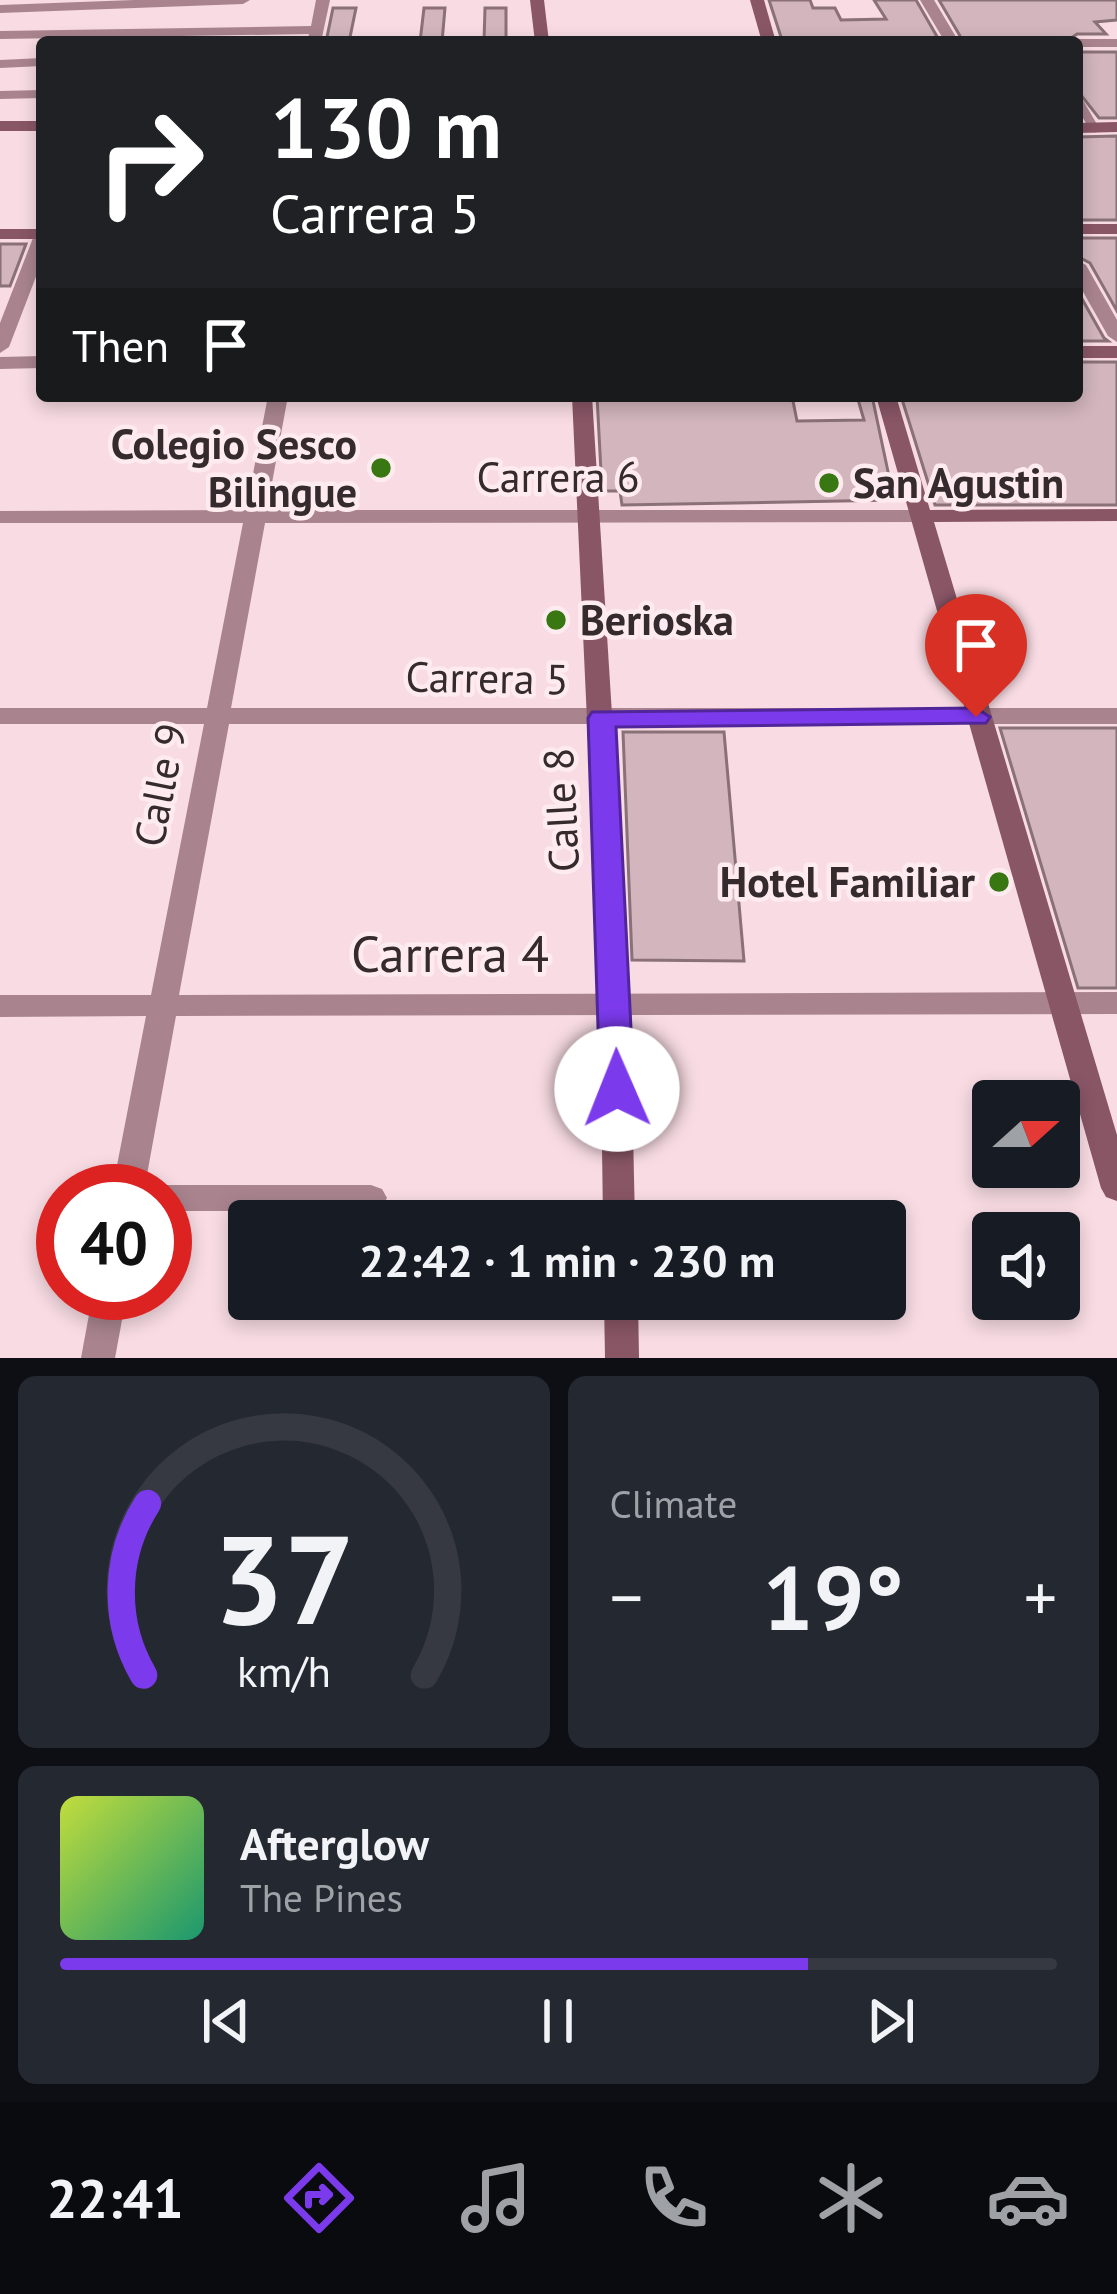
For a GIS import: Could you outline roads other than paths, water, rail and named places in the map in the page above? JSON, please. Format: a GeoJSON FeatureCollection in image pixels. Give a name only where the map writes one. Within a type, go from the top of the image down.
{"type":"FeatureCollection","features":[{"type":"Feature","properties":{"kind":"street"},"geometry":{"type":"LineString","coordinates":[[1,4],[68,0]]}},
{"type":"Feature","properties":{"kind":"street"},"geometry":{"type":"LineString","coordinates":[[1,4],[239,3],[234,36],[315,36],[323,0]]}},
{"type":"Feature","properties":{"kind":"street"},"geometry":{"type":"LineString","coordinates":[[537,0],[541,36]]}},
{"type":"Feature","properties":{"kind":"street"},"geometry":{"type":"LineString","coordinates":[[757,0],[768,36]]}},
{"type":"Feature","properties":{"kind":"street"},"geometry":{"type":"LineString","coordinates":[[927,0],[948,36]]}},
{"type":"Feature","properties":{"kind":"street"},"geometry":{"type":"LineString","coordinates":[[125,36],[135,2]]}},
{"type":"Feature","properties":{"kind":"street"},"geometry":{"type":"LineString","coordinates":[[0,35],[62,36]]}},
{"type":"Feature","properties":{"kind":"street"},"geometry":{"type":"LineString","coordinates":[[1083,44],[1117,44]]}},
{"type":"Feature","properties":{"kind":"street"},"geometry":{"type":"LineString","coordinates":[[0,64],[36,62]]}},
{"type":"Feature","properties":{"kind":"street"},"geometry":{"type":"LineString","coordinates":[[0,95],[36,94]]}},
{"type":"Feature","properties":{"kind":"street"},"geometry":{"type":"LineString","coordinates":[[0,126],[36,126]]}},
{"type":"Feature","properties":{"kind":"street"},"geometry":{"type":"LineString","coordinates":[[1085,128],[1117,128]]}},
{"type":"Feature","properties":{"kind":"street"},"geometry":{"type":"LineString","coordinates":[[1083,229],[1117,229]]}},
{"type":"Feature","properties":{"kind":"street"},"geometry":{"type":"LineString","coordinates":[[0,234],[36,236]]}},
{"type":"Feature","properties":{"kind":"street"},"geometry":{"type":"LineString","coordinates":[[0,347],[36,252]]}},
{"type":"Feature","properties":{"kind":"street"},"geometry":{"type":"LineString","coordinates":[[1083,276],[1117,336]]}},
{"type":"Feature","properties":{"kind":"street"},"geometry":{"type":"LineString","coordinates":[[1083,352],[1117,352]]}},
{"type":"Feature","properties":{"kind":"street"},"geometry":{"type":"LineString","coordinates":[[0,363],[36,362]]}},
{"type":"Feature","properties":{"kind":"street","name":"Calle 9"},"geometry":{"type":"LineString","coordinates":[[133,1164],[277,402]]}},
{"type":"Feature","properties":{"kind":"street","name":"Calle 8"},"geometry":{"type":"LineString","coordinates":[[582,402],[602,718],[620,1200]]}},
{"type":"Feature","properties":{"kind":"street"},"geometry":{"type":"LineString","coordinates":[[888,402],[926,515],[943,604],[1117,1188]]}},
{"type":"Feature","properties":{"kind":"street","name":"Carrera 6"},"geometry":{"type":"LineString","coordinates":[[0,517],[1117,515]]}},
{"type":"Feature","properties":{"kind":"street","name":"Carrera 5"},"geometry":{"type":"LineString","coordinates":[[0,716],[1117,716]]}},
{"type":"Feature","properties":{"kind":"street","name":"Carrera 4"},"geometry":{"type":"LineString","coordinates":[[0,1006],[615,1001],[1117,1004]]}},
{"type":"Feature","properties":{"kind":"street"},"geometry":{"type":"LineString","coordinates":[[192,1198],[371,1198]]}},
{"type":"Feature","properties":{"kind":"street"},"geometry":{"type":"LineString","coordinates":[[98,1358],[105,1320]]}},
{"type":"Feature","properties":{"kind":"street"},"geometry":{"type":"LineString","coordinates":[[621,1320],[622,1358]]}},
{"type":"Feature","properties":{"kind":"place","name":"Colegio Sesco Bilingue"},"geometry":{"type":"Point","coordinates":[381,468]}},
{"type":"Feature","properties":{"kind":"place","name":"San Agustin"},"geometry":{"type":"Point","coordinates":[829,483]}},
{"type":"Feature","properties":{"kind":"place","name":"Berioska"},"geometry":{"type":"Point","coordinates":[556,620]}},
{"type":"Feature","properties":{"kind":"place","name":"Hotel Familiar"},"geometry":{"type":"Point","coordinates":[999,882]}}]}
